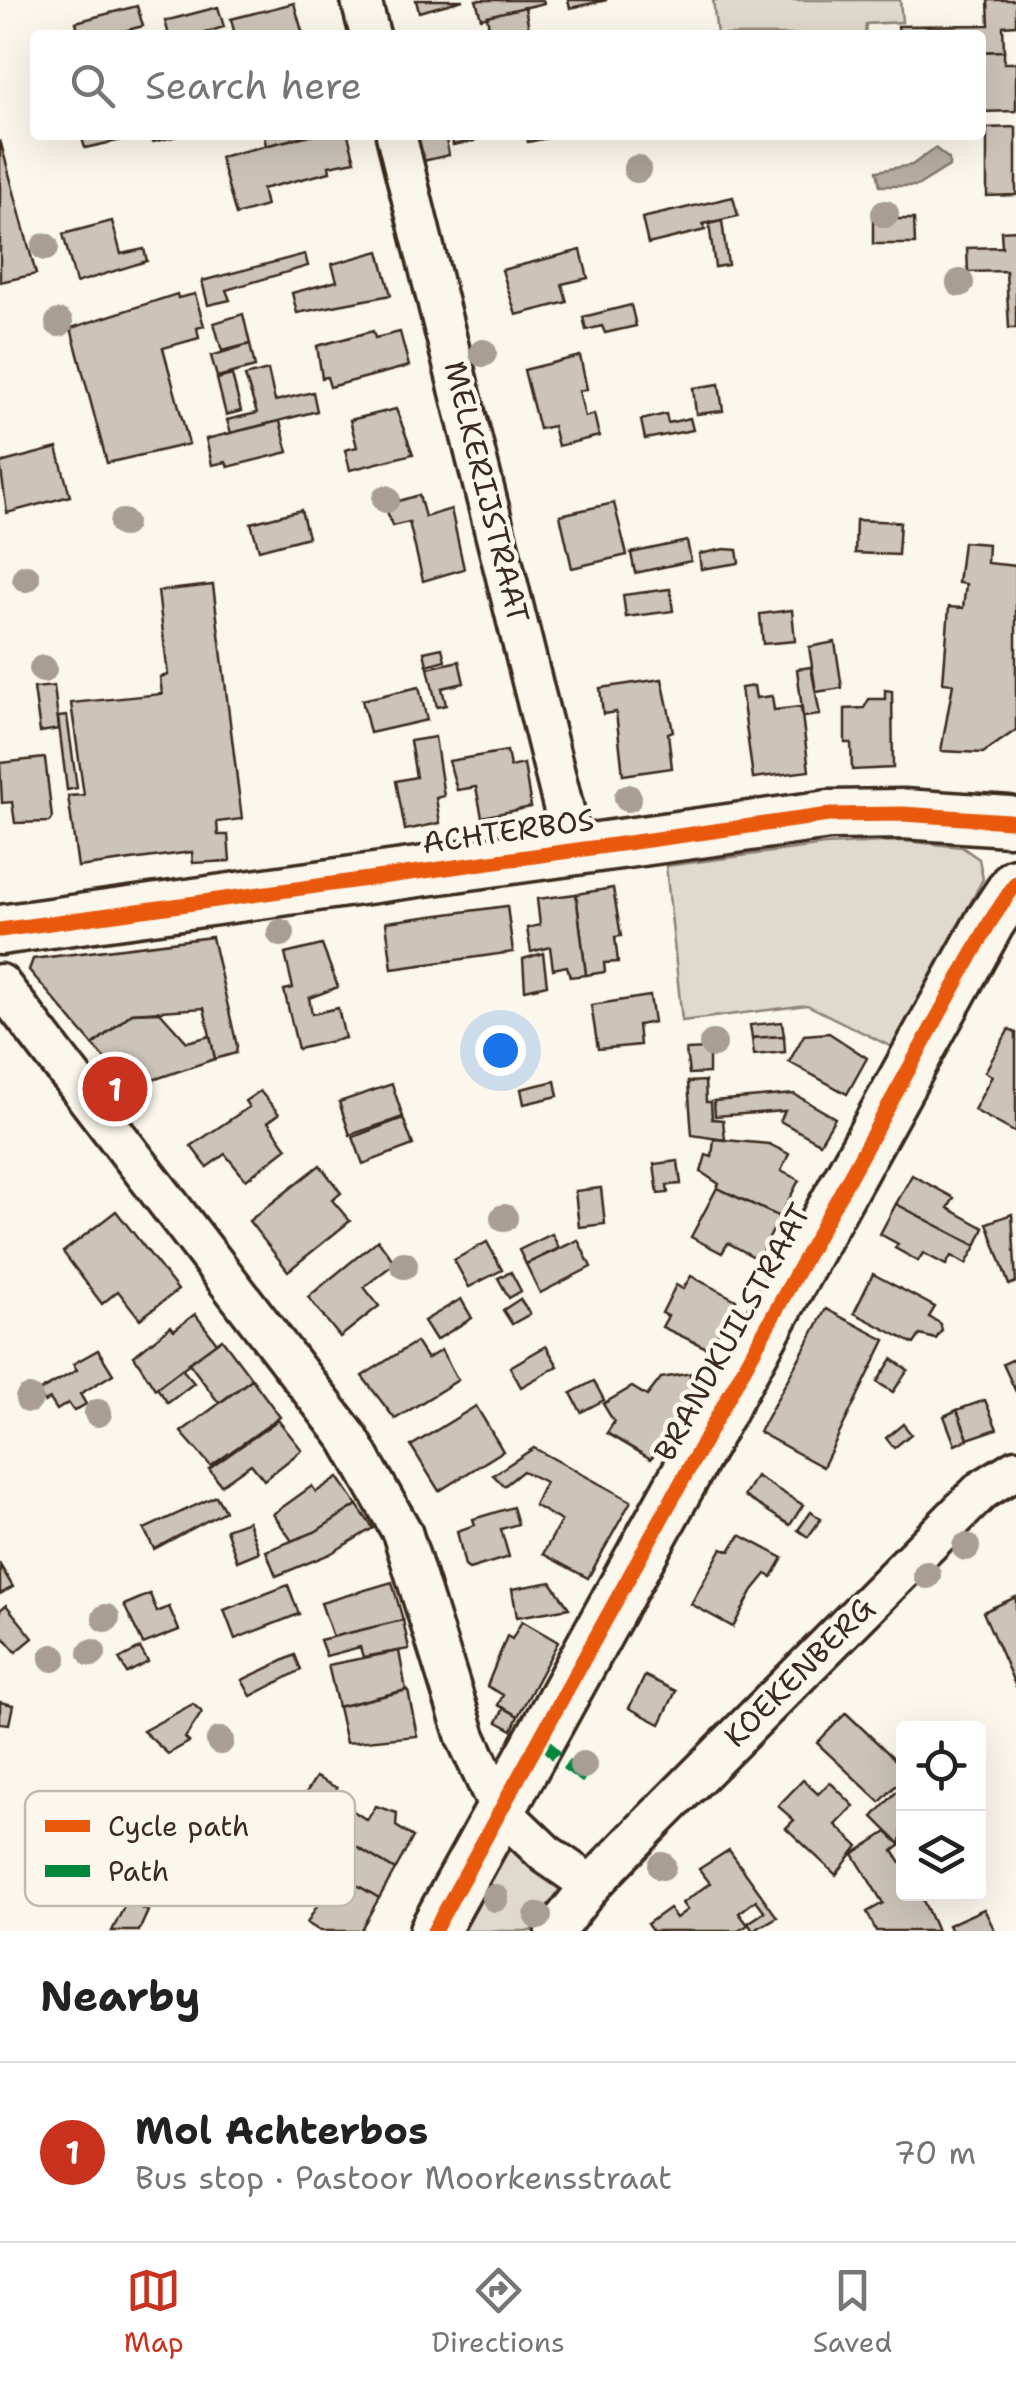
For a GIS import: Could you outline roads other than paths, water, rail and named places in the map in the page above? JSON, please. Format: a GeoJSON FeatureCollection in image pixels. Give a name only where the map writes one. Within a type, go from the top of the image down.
{"type":"FeatureCollection","features":[{"type":"Feature","properties":{"kind":"street"},"geometry":{"type":"LineString","coordinates":[[361,0],[369,30]]}},
{"type":"Feature","properties":{"kind":"street","name":"MELKERIJSTRAAT"},"geometry":{"type":"LineString","coordinates":[[397,140],[574,850]]}},
{"type":"Feature","properties":{"kind":"street","name":"ACHTERBOS"},"geometry":{"type":"LineString","coordinates":[[0,930],[829,815],[1013,814],[1007,852],[1016,875]]}},
{"type":"Feature","properties":{"kind":"street","name":"BRANDKUILSTRAAT"},"geometry":{"type":"LineString","coordinates":[[434,1931],[980,939],[1016,883]]}},
{"type":"Feature","properties":{"kind":"street"},"geometry":{"type":"LineString","coordinates":[[0,984],[306,1382],[374,1478],[402,1532],[466,1737],[500,1810],[546,1854],[591,1884]]}},
{"type":"Feature","properties":{"kind":"street","name":"KOEKENBERG"},"geometry":{"type":"LineString","coordinates":[[555,1931],[591,1884],[982,1490],[1016,1469]]}},
{"type":"Feature","properties":{"kind":"place","name":"Mol Achterbos"},"geometry":{"type":"Point","coordinates":[115,1089]}}]}
